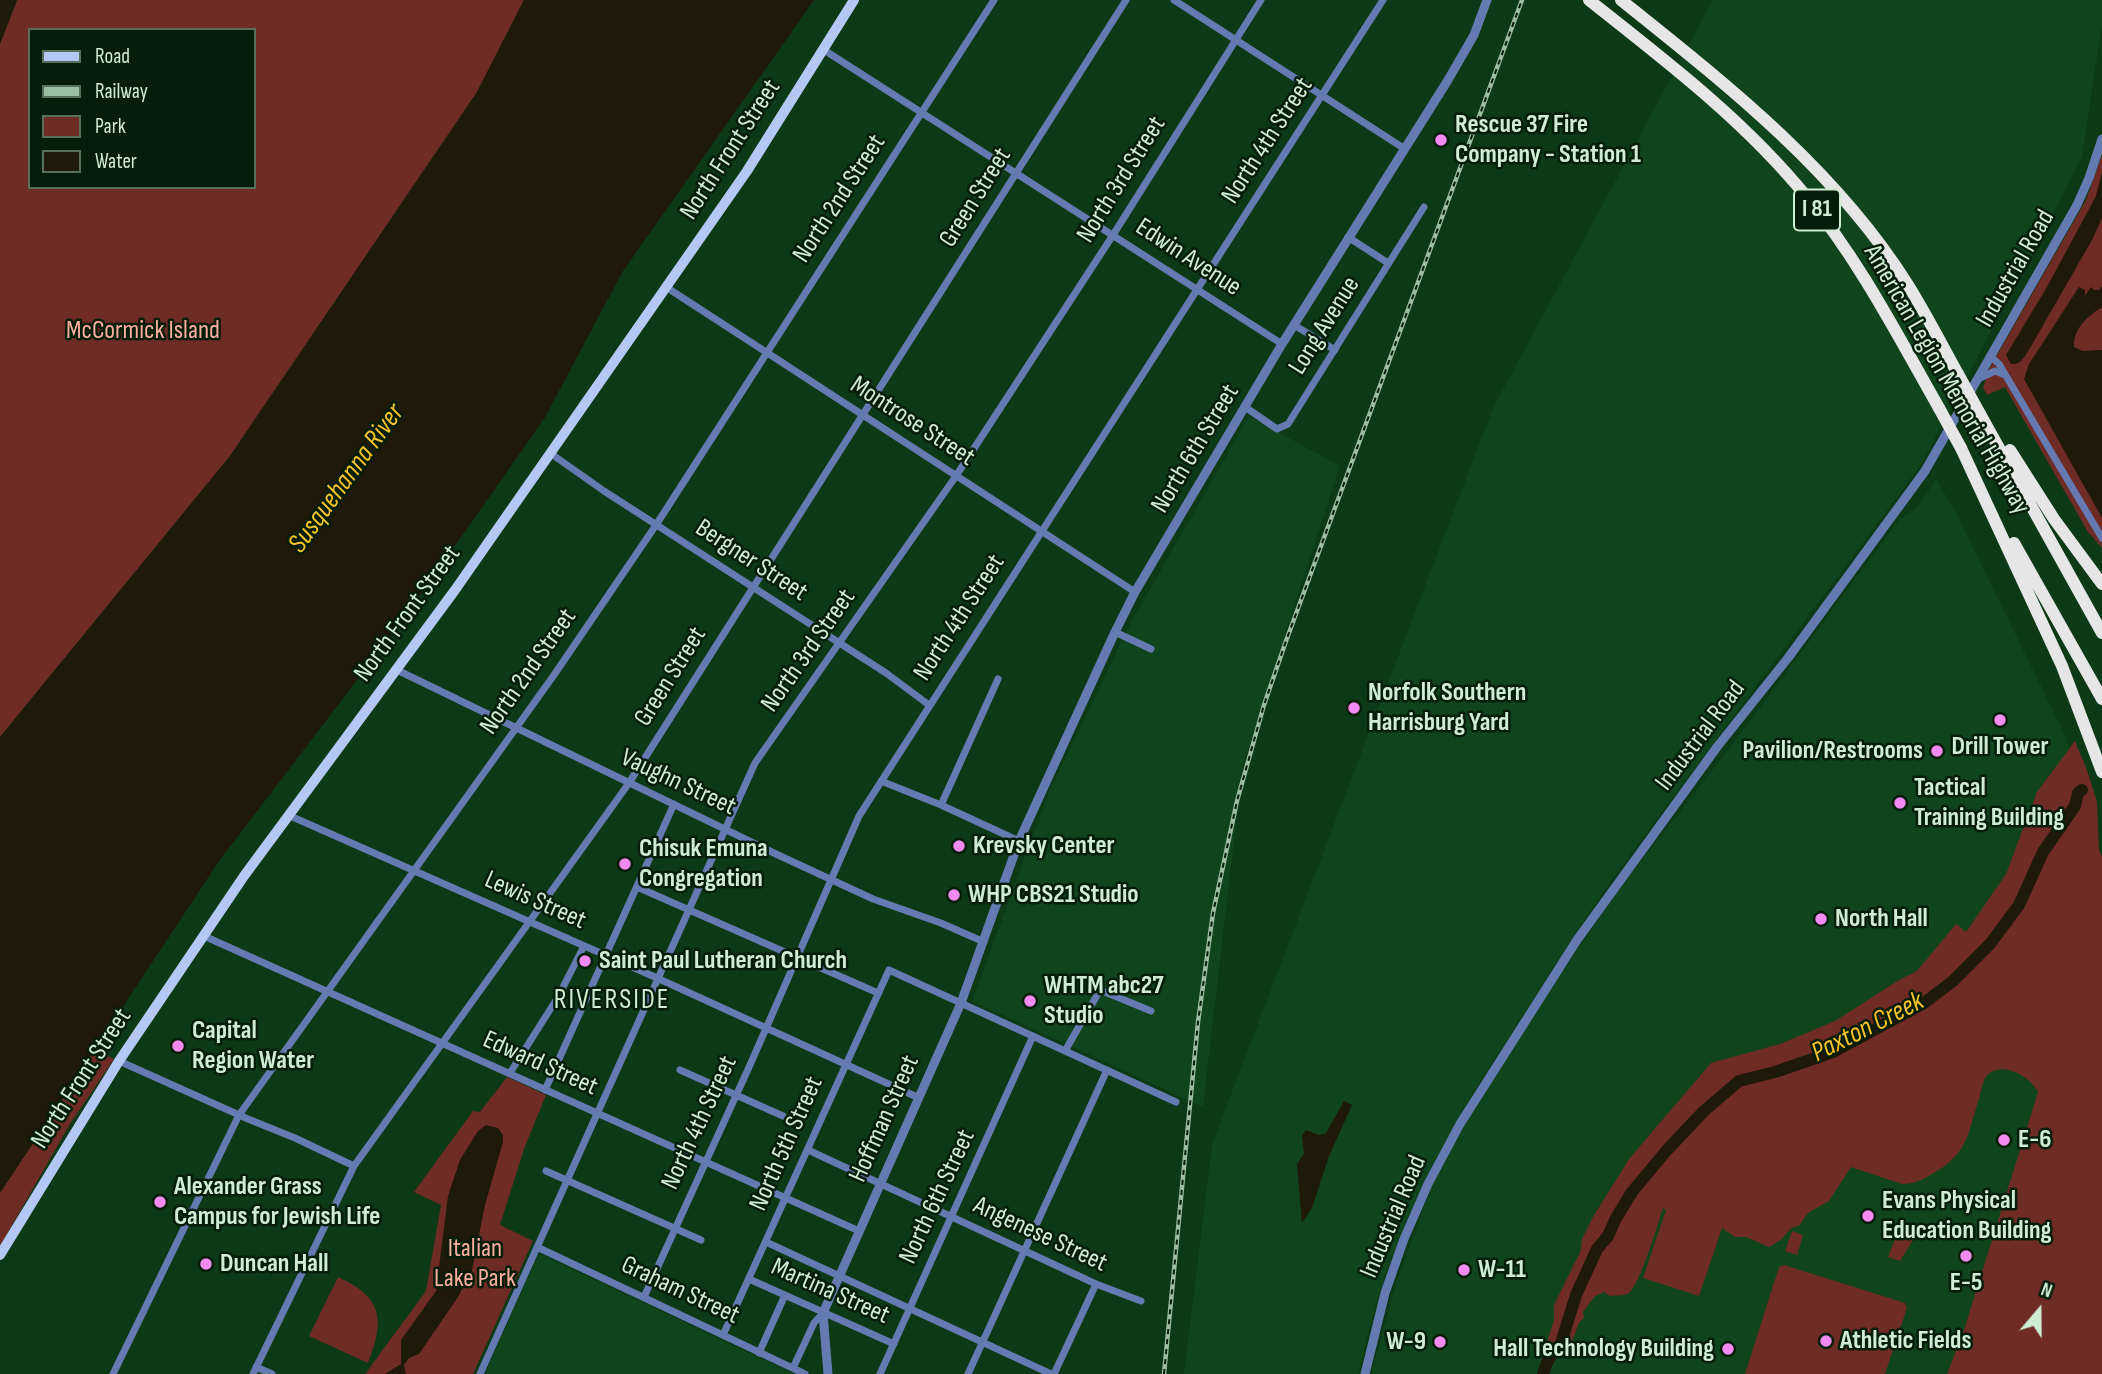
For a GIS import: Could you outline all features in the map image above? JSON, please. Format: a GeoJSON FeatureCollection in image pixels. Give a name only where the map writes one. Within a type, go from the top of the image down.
{"type":"FeatureCollection","features":[{"type":"Feature","properties":{"kind":"highway","name":"American Legion Memorial Highway"},"geometry":{"type":"LineString","coordinates":[[1589,0],[1741,125],[1807,196],[1862,275],[2102,699]]}},
{"type":"Feature","properties":{"kind":"highway","name":"American Legion Memorial Highway"},"geometry":{"type":"LineString","coordinates":[[1620,0],[1705,66],[1784,137],[1851,209],[1908,285],[1982,411],[2102,632]]}},
{"type":"Feature","properties":{"kind":"highway"},"geometry":{"type":"LineString","coordinates":[[1982,411],[2102,584]]}},
{"type":"Feature","properties":{"kind":"highway"},"geometry":{"type":"LineString","coordinates":[[1962,448],[2058,656],[2102,772]]}},
{"type":"Feature","properties":{"kind":"main road","name":"North Front Street"},"geometry":{"type":"LineString","coordinates":[[0,1255],[119,1061],[287,814],[397,670],[551,453],[747,171],[855,0]]}},
{"type":"Feature","properties":{"kind":"street","name":"North 2nd Street"},"geometry":{"type":"LineString","coordinates":[[113,1374],[239,1115],[517,727],[656,525],[994,0]]}},
{"type":"Feature","properties":{"kind":"street","name":"Green Street"},"geometry":{"type":"LineString","coordinates":[[254,1370],[354,1166],[629,783],[1126,0]]}},
{"type":"Feature","properties":{"kind":"street"},"geometry":{"type":"LineString","coordinates":[[1174,0],[1405,149]]}},
{"type":"Feature","properties":{"kind":"street","name":"North 3rd Street"},"geometry":{"type":"LineString","coordinates":[[480,1374],[755,763],[956,476],[1113,235],[1261,0]]}},
{"type":"Feature","properties":{"kind":"street","name":"North 4th Street"},"geometry":{"type":"LineString","coordinates":[[644,1297],[859,816],[1383,0]]}},
{"type":"Feature","properties":{"kind":"street","name":"North 6th Street"},"geometry":{"type":"LineString","coordinates":[[984,942],[1019,841],[1135,592],[1282,344],[1474,35],[1487,0]]}},
{"type":"Feature","properties":{"kind":"street","name":"Edwin Avenue"},"geometry":{"type":"LineString","coordinates":[[824,50],[1282,344]]}},
{"type":"Feature","properties":{"kind":"street","name":"Industrial Road"},"geometry":{"type":"LineString","coordinates":[[1365,1374],[1385,1293],[1404,1239],[1428,1184],[1460,1124],[1584,931],[1717,747],[1788,658],[1925,471],[2077,205],[2102,139]]}},
{"type":"Feature","properties":{"kind":"street","name":"Long Avenue"},"geometry":{"type":"LineString","coordinates":[[1245,407],[1277,429],[1285,427],[1424,207]]}},
{"type":"Feature","properties":{"kind":"street"},"geometry":{"type":"LineString","coordinates":[[1348,237],[1388,263]]}},
{"type":"Feature","properties":{"kind":"street","name":"Montrose Street"},"geometry":{"type":"LineString","coordinates":[[666,287],[1135,592]]}},
{"type":"Feature","properties":{"kind":"street"},"geometry":{"type":"LineString","coordinates":[[1294,325],[1335,350]]}},
{"type":"Feature","properties":{"kind":"street"},"geometry":{"type":"LineString","coordinates":[[1990,356],[1999,364],[2102,538]]}},
{"type":"Feature","properties":{"kind":"street"},"geometry":{"type":"LineString","coordinates":[[1977,379],[1995,371],[2007,377]]}},
{"type":"Feature","properties":{"kind":"street","name":"Bergner Street"},"geometry":{"type":"LineString","coordinates":[[551,453],[656,525],[840,643],[929,705]]}},
{"type":"Feature","properties":{"kind":"street"},"geometry":{"type":"LineString","coordinates":[[1115,632],[1151,649]]}},
{"type":"Feature","properties":{"kind":"street","name":"Vaughn Street"},"geometry":{"type":"LineString","coordinates":[[397,670],[873,899],[941,923],[984,942]]}},
{"type":"Feature","properties":{"kind":"street"},"geometry":{"type":"LineString","coordinates":[[941,805],[998,679]]}},
{"type":"Feature","properties":{"kind":"street"},"geometry":{"type":"LineString","coordinates":[[881,781],[1019,841]]}},
{"type":"Feature","properties":{"kind":"street"},"geometry":{"type":"LineString","coordinates":[[545,1090],[674,804]]}},
{"type":"Feature","properties":{"kind":"street","name":"Lewis Street"},"geometry":{"type":"LineString","coordinates":[[287,814],[917,1097]]}},
{"type":"Feature","properties":{"kind":"street"},"geometry":{"type":"LineString","coordinates":[[637,887],[878,993]]}},
{"type":"Feature","properties":{"kind":"street","name":"Edward Street"},"geometry":{"type":"LineString","coordinates":[[204,936],[859,1231]]}},
{"type":"Feature","properties":{"kind":"street","name":"Hoffman Street"},"geometry":{"type":"LineString","coordinates":[[793,1368],[809,1331],[823,1313],[961,1003],[984,942]]}},
{"type":"Feature","properties":{"kind":"street"},"geometry":{"type":"LineString","coordinates":[[510,1073],[558,997],[584,946]]}},
{"type":"Feature","properties":{"kind":"street","name":"North 5th Street"},"geometry":{"type":"LineString","coordinates":[[723,1335],[889,970],[961,1003]]}},
{"type":"Feature","properties":{"kind":"street"},"geometry":{"type":"LineString","coordinates":[[1065,1051],[1100,990],[1151,1011]]}},
{"type":"Feature","properties":{"kind":"street"},"geometry":{"type":"LineString","coordinates":[[961,1003],[1176,1102]]}},
{"type":"Feature","properties":{"kind":"street","name":"North 6th Street"},"geometry":{"type":"LineString","coordinates":[[880,1374],[1034,1037]]}},
{"type":"Feature","properties":{"kind":"street"},"geometry":{"type":"LineString","coordinates":[[119,1061],[354,1166]]}},
{"type":"Feature","properties":{"kind":"street"},"geometry":{"type":"LineString","coordinates":[[680,1070],[783,1116]]}},
{"type":"Feature","properties":{"kind":"street"},"geometry":{"type":"LineString","coordinates":[[968,1374],[1107,1070]]}},
{"type":"Feature","properties":{"kind":"street","name":"Angenese Street"},"geometry":{"type":"LineString","coordinates":[[808,1150],[1096,1284],[1141,1301]]}},
{"type":"Feature","properties":{"kind":"street"},"geometry":{"type":"LineString","coordinates":[[546,1171],[701,1240]]}},
{"type":"Feature","properties":{"kind":"street"},"geometry":{"type":"LineString","coordinates":[[766,1242],[1053,1374],[1096,1284]]}},
{"type":"Feature","properties":{"kind":"street","name":"Graham Street"},"geometry":{"type":"LineString","coordinates":[[537,1247],[805,1374]]}},
{"type":"Feature","properties":{"kind":"street","name":"Martina Street"},"geometry":{"type":"LineString","coordinates":[[749,1279],[894,1344]]}},
{"type":"Feature","properties":{"kind":"street"},"geometry":{"type":"LineString","coordinates":[[760,1353],[785,1295]]}},
{"type":"Feature","properties":{"kind":"street","name":"Hoffman Street"},"geometry":{"type":"LineString","coordinates":[[823,1313],[828,1374]]}},
{"type":"Feature","properties":{"kind":"street"},"geometry":{"type":"LineString","coordinates":[[254,1370],[272,1374]]}},
{"type":"Feature","properties":{"kind":"shaded area"},"geometry":{"type":"Polygon","coordinates":[[[1713,0],[2102,0],[2102,24],[2082,157],[1921,465],[1618,871],[1471,1096],[1407,1219],[1385,1275],[1359,1374],[1184,1374],[1212,1144],[1493,408],[1713,0]]]}},
{"type":"Feature","properties":{"kind":"shaded area"},"geometry":{"type":"Polygon","coordinates":[[[1249,416],[1340,466],[1243,764],[1203,1107],[972,1001],[1049,792],[1130,624],[1249,416]]]}},
{"type":"Feature","properties":{"kind":"shaded area"},"geometry":{"type":"Polygon","coordinates":[[[1936,479],[1955,511],[2066,737],[2080,792],[2102,938],[2102,1283],[2081,1374],[1371,1374],[1396,1284],[1430,1190],[1465,1123],[1512,1046],[1617,892],[1732,745],[1899,520],[1917,508],[1936,479]]]}},
{"type":"Feature","properties":{"kind":"shaded area"},"geometry":{"type":"Polygon","coordinates":[[[541,1254],[794,1374],[485,1374],[537,1257],[541,1254]]]}},
{"type":"Feature","properties":{"kind":"green space","name":"McCormick Island"},"geometry":{"type":"Polygon","coordinates":[[[17,0],[524,0],[477,92],[230,456],[0,737],[0,44],[17,0]]]}},
{"type":"Feature","properties":{"kind":"green space"},"geometry":{"type":"Polygon","coordinates":[[[2102,155],[2102,548],[2088,532],[2005,387],[1987,395],[1983,388],[1989,369],[2086,200],[2102,155]]]}},
{"type":"Feature","properties":{"kind":"green space"},"geometry":{"type":"Polygon","coordinates":[[[2075,741],[2097,802],[2099,850],[2102,857],[2102,1374],[1947,1374],[1965,1327],[2038,1092],[2029,1080],[2006,1069],[1991,1072],[1985,1078],[1966,1140],[1948,1164],[1921,1180],[1902,1184],[1851,1167],[1829,1201],[1808,1213],[1799,1226],[1791,1228],[1782,1239],[1769,1247],[1746,1237],[1735,1237],[1722,1228],[1699,1296],[1643,1278],[1666,1210],[1663,1208],[1653,1241],[1632,1290],[1623,1295],[1610,1296],[1604,1292],[1595,1296],[1583,1312],[1584,1318],[1579,1323],[1569,1349],[1547,1342],[1554,1320],[1554,1305],[1581,1250],[1582,1239],[1593,1217],[1629,1159],[1711,1063],[1780,1044],[1835,1021],[1917,971],[1956,924],[1966,932],[2006,874],[2037,792],[2075,741]]]}},
{"type":"Feature","properties":{"kind":"green space"},"geometry":{"type":"Polygon","coordinates":[[[95,1050],[114,1059],[70,1124],[0,1246],[0,1193],[95,1050]]]}},
{"type":"Feature","properties":{"kind":"green space","name":"Italian Lake Park"},"geometry":{"type":"Polygon","coordinates":[[[507,1077],[546,1095],[524,1149],[500,1225],[533,1241],[473,1374],[365,1374],[426,1291],[441,1205],[414,1192],[473,1111],[480,1112],[507,1077]]]}},
{"type":"Feature","properties":{"kind":"green space"},"geometry":{"type":"Polygon","coordinates":[[[1792,1231],[1803,1235],[1797,1255],[1785,1251],[1792,1231]]]}},
{"type":"Feature","properties":{"kind":"green space"},"geometry":{"type":"Polygon","coordinates":[[[1899,1235],[1909,1236],[1913,1240],[1900,1261],[1888,1257],[1899,1235]]]}},
{"type":"Feature","properties":{"kind":"green space","name":"Athletic Fields"},"geometry":{"type":"Polygon","coordinates":[[[1784,1265],[1905,1303],[1907,1308],[1885,1374],[1745,1374],[1779,1267],[1784,1265]]]}},
{"type":"Feature","properties":{"kind":"green space"},"geometry":{"type":"Polygon","coordinates":[[[338,1277],[364,1293],[376,1312],[377,1335],[368,1363],[309,1336],[338,1277]]]}},
{"type":"Feature","properties":{"kind":"water"},"geometry":{"type":"Polygon","coordinates":[[[0,0],[17,0],[0,44],[0,0]]]}},
{"type":"Feature","properties":{"kind":"water","name":"Susquehanna River"},"geometry":{"type":"Polygon","coordinates":[[[524,0],[814,0],[623,271],[544,419],[402,621],[219,861],[0,1193],[0,737],[230,456],[477,92],[524,0]]]}},
{"type":"Feature","properties":{"kind":"water"},"geometry":{"type":"Polygon","coordinates":[[[2102,172],[2102,218],[2092,240],[2026,354],[2020,361],[2011,364],[2006,355],[2047,287],[2096,196],[2102,172]]]}},
{"type":"Feature","properties":{"kind":"water"},"geometry":{"type":"Polygon","coordinates":[[[2102,286],[2102,307],[2082,324],[2074,347],[2083,351],[2102,350],[2102,518],[2024,379],[2029,364],[2079,287],[2085,290],[2085,296],[2091,287],[2099,290],[2102,286]]]}},
{"type":"Feature","properties":{"kind":"water"},"geometry":{"type":"Polygon","coordinates":[[[1344,1101],[1352,1105],[1329,1156],[1312,1208],[1302,1223],[1297,1164],[1304,1154],[1302,1136],[1306,1130],[1319,1135],[1326,1133],[1344,1101]]]}},
{"type":"Feature","properties":{"kind":"water"},"geometry":{"type":"Polygon","coordinates":[[[486,1125],[498,1128],[503,1135],[503,1142],[485,1205],[472,1270],[458,1297],[419,1354],[409,1358],[404,1365],[406,1374],[385,1374],[401,1364],[401,1340],[436,1291],[448,1196],[460,1160],[478,1131],[486,1125]]]}},
{"type":"Feature","properties":{"kind":"waterway","name":"Paxton Creek"},"geometry":{"type":"LineString","coordinates":[[1543,1374],[1548,1360],[1561,1343],[1576,1295],[1597,1249],[1608,1236],[1632,1192],[1667,1150],[1704,1111],[1739,1081],[1833,1052],[1924,1003],[1953,981],[1990,944],[2019,905],[2043,852],[2075,806],[2078,793],[2082,790]]}},
{"type":"Feature","properties":{"kind":"railway"},"geometry":{"type":"LineString","coordinates":[[1164,1374],[1198,1022],[1213,913],[1237,801],[1264,705],[1286,641],[1522,0]]}},
{"type":"Feature","properties":{"kind":"place","name":"Rescue 37 Fire Company - Station 1"},"geometry":{"type":"Point","coordinates":[1441,140]}},
{"type":"Feature","properties":{"kind":"place","name":"Norfolk Southern Harrisburg Yard"},"geometry":{"type":"Point","coordinates":[1354,708]}},
{"type":"Feature","properties":{"kind":"place","name":"Drill Tower"},"geometry":{"type":"Point","coordinates":[2000,720]}},
{"type":"Feature","properties":{"kind":"place","name":"Pavilion/Restrooms"},"geometry":{"type":"Point","coordinates":[1937,751]}},
{"type":"Feature","properties":{"kind":"place","name":"Tactical Training Building"},"geometry":{"type":"Point","coordinates":[1900,803]}},
{"type":"Feature","properties":{"kind":"place","name":"Krevsky Center"},"geometry":{"type":"Point","coordinates":[959,846]}},
{"type":"Feature","properties":{"kind":"place","name":"Chisuk Emuna Congregation"},"geometry":{"type":"Point","coordinates":[625,864]}},
{"type":"Feature","properties":{"kind":"place","name":"WHP CBS21 Studio"},"geometry":{"type":"Point","coordinates":[954,895]}},
{"type":"Feature","properties":{"kind":"place","name":"North Hall"},"geometry":{"type":"Point","coordinates":[1821,919]}},
{"type":"Feature","properties":{"kind":"place","name":"Saint Paul Lutheran Church"},"geometry":{"type":"Point","coordinates":[585,961]}},
{"type":"Feature","properties":{"kind":"place","name":"WHTM abc27 Studio"},"geometry":{"type":"Point","coordinates":[1030,1001]}},
{"type":"Feature","properties":{"kind":"place","name":"Capital Region Water"},"geometry":{"type":"Point","coordinates":[178,1046]}},
{"type":"Feature","properties":{"kind":"place","name":"E-6"},"geometry":{"type":"Point","coordinates":[2004,1140]}},
{"type":"Feature","properties":{"kind":"place","name":"Alexander Grass Campus for Jewish Life"},"geometry":{"type":"Point","coordinates":[160,1202]}},
{"type":"Feature","properties":{"kind":"place","name":"Evans Physical Education Building"},"geometry":{"type":"Point","coordinates":[1868,1216]}},
{"type":"Feature","properties":{"kind":"place","name":"E-5"},"geometry":{"type":"Point","coordinates":[1966,1256]}},
{"type":"Feature","properties":{"kind":"place","name":"Duncan Hall"},"geometry":{"type":"Point","coordinates":[206,1264]}},
{"type":"Feature","properties":{"kind":"place","name":"W-11"},"geometry":{"type":"Point","coordinates":[1464,1270]}},
{"type":"Feature","properties":{"kind":"place","name":"Athletic Fields"},"geometry":{"type":"Point","coordinates":[1826,1341]}},
{"type":"Feature","properties":{"kind":"place","name":"W-9"},"geometry":{"type":"Point","coordinates":[1440,1342]}},
{"type":"Feature","properties":{"kind":"place","name":"Hall Technology Building"},"geometry":{"type":"Point","coordinates":[1728,1349]}},
{"type":"Feature","properties":{"kind":"district","name":"RIVERSIDE"},"geometry":{"type":"Point","coordinates":[612,1001]}}]}
